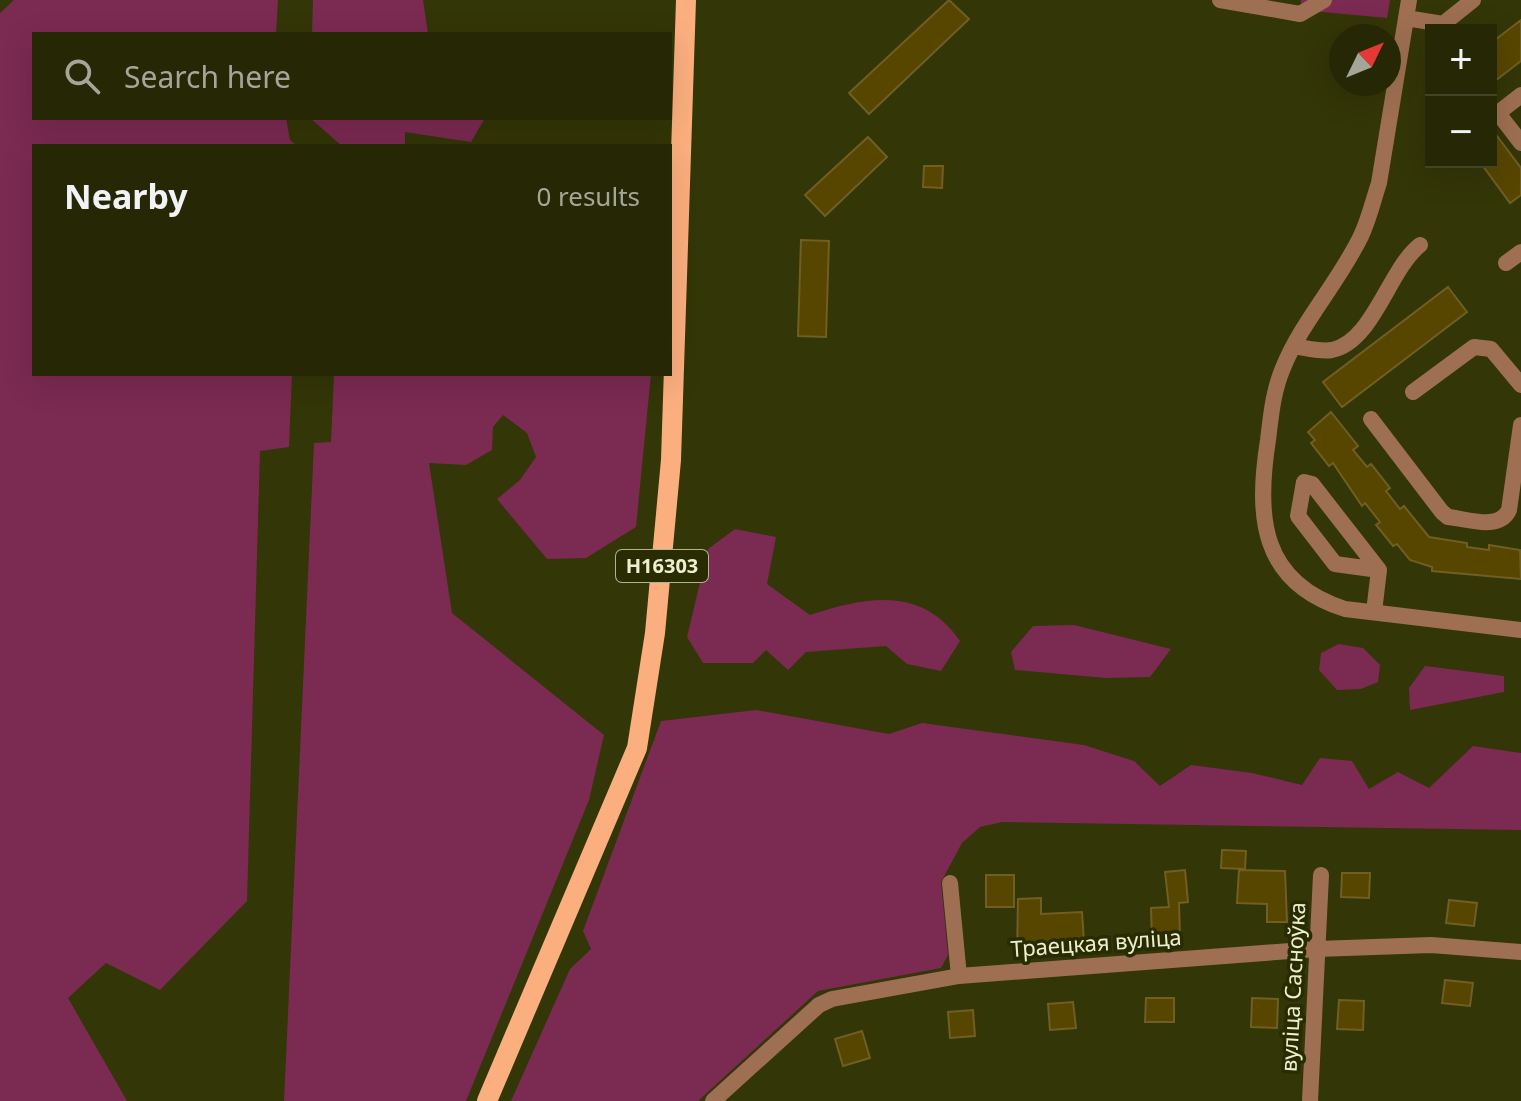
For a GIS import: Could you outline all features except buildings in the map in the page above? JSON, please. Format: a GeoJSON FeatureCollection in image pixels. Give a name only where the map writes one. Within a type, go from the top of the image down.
{"type":"FeatureCollection","features":[{"type":"Feature","properties":{"kind":"main road","name":"Н16303"},"geometry":{"type":"LineString","coordinates":[[487,1101],[637,748],[655,633],[671,460],[686,0]]}},
{"type":"Feature","properties":{"kind":"street"},"geometry":{"type":"LineString","coordinates":[[1220,0],[1300,14],[1324,0]]}},
{"type":"Feature","properties":{"kind":"street"},"geometry":{"type":"LineString","coordinates":[[1409,0],[1379,183],[1371,210],[1361,236],[1294,346],[1275,391],[1260,490],[1264,527],[1273,551],[1286,572],[1305,590],[1326,603],[1521,630]]}},
{"type":"Feature","properties":{"kind":"street"},"geometry":{"type":"LineString","coordinates":[[1406,18],[1443,24],[1473,0]]}},
{"type":"Feature","properties":{"kind":"street"},"geometry":{"type":"LineString","coordinates":[[1521,95],[1498,113],[1521,143]]}},
{"type":"Feature","properties":{"kind":"street"},"geometry":{"type":"LineString","coordinates":[[1294,346],[1322,350],[1346,344],[1363,328],[1408,254],[1420,245]]}},
{"type":"Feature","properties":{"kind":"street"},"geometry":{"type":"LineString","coordinates":[[1506,263],[1521,252]]}},
{"type":"Feature","properties":{"kind":"street"},"geometry":{"type":"LineString","coordinates":[[1413,392],[1474,347],[1491,349],[1521,385]]}},
{"type":"Feature","properties":{"kind":"street"},"geometry":{"type":"LineString","coordinates":[[1371,419],[1442,512],[1448,517],[1494,522],[1503,519],[1509,510],[1521,425]]}},
{"type":"Feature","properties":{"kind":"street"},"geometry":{"type":"LineString","coordinates":[[1374,612],[1379,570],[1312,484],[1304,482],[1298,516],[1335,564],[1379,570]]}},
{"type":"Feature","properties":{"kind":"street","name":"вуліца Сасноўка"},"geometry":{"type":"LineString","coordinates":[[1310,1101],[1321,875]]}},
{"type":"Feature","properties":{"kind":"street"},"geometry":{"type":"LineString","coordinates":[[950,883],[959,976]]}},
{"type":"Feature","properties":{"kind":"street","name":"Траецкая вуліца"},"geometry":{"type":"LineString","coordinates":[[713,1101],[819,1005],[832,999],[959,976],[1317,949],[1431,945],[1521,952]]}},
{"type":"Feature","properties":{"kind":"shaded area"},"geometry":{"type":"Polygon","coordinates":[[[14,0],[278,0],[276,32],[32,32],[32,120],[286,120],[290,140],[295,144],[32,144],[32,376],[292,376],[289,447],[260,451],[247,901],[160,990],[106,963],[68,998],[127,1101],[0,1101],[0,13],[14,0]]]}},
{"type":"Feature","properties":{"kind":"shaded area"},"geometry":{"type":"Polygon","coordinates":[[[313,0],[423,0],[428,32],[312,32],[313,0]]]}},
{"type":"Feature","properties":{"kind":"shaded area"},"geometry":{"type":"Polygon","coordinates":[[[1301,0],[1390,0],[1387,18],[1301,10],[1301,0]]]}},
{"type":"Feature","properties":{"kind":"shaded area"},"geometry":{"type":"Polygon","coordinates":[[[312,120],[484,120],[471,142],[405,132],[405,144],[340,144],[312,120]]]}},
{"type":"Feature","properties":{"kind":"shaded area"},"geometry":{"type":"Polygon","coordinates":[[[334,376],[651,376],[636,527],[586,558],[547,559],[497,499],[520,480],[536,457],[527,433],[503,415],[493,427],[492,450],[466,465],[429,463],[452,613],[604,735],[589,800],[466,1101],[284,1101],[314,443],[331,442],[334,376]]]}},
{"type":"Feature","properties":{"kind":"shaded area"},"geometry":{"type":"Polygon","coordinates":[[[735,529],[776,537],[767,584],[810,615],[852,603],[892,600],[929,611],[945,623],[960,641],[941,671],[907,664],[886,646],[806,652],[788,670],[766,650],[753,663],[703,663],[687,637],[708,549],[735,529]]]}},
{"type":"Feature","properties":{"kind":"shaded area"},"geometry":{"type":"Polygon","coordinates":[[[1074,625],[1171,649],[1150,677],[1106,678],[1015,670],[1011,652],[1033,626],[1074,625]]]}},
{"type":"Feature","properties":{"kind":"shaded area"},"geometry":{"type":"Polygon","coordinates":[[[1339,644],[1363,648],[1380,665],[1378,682],[1361,689],[1337,690],[1319,670],[1321,653],[1339,644]]]}},
{"type":"Feature","properties":{"kind":"shaded area"},"geometry":{"type":"Polygon","coordinates":[[[1425,666],[1504,676],[1504,692],[1410,710],[1409,688],[1425,666]]]}},
{"type":"Feature","properties":{"kind":"shaded area"},"geometry":{"type":"Polygon","coordinates":[[[756,710],[889,734],[922,723],[1084,745],[1134,761],[1160,786],[1191,765],[1252,773],[1302,785],[1320,758],[1352,761],[1369,789],[1398,772],[1429,788],[1473,746],[1521,753],[1521,830],[1002,822],[980,827],[962,843],[941,882],[948,955],[941,968],[818,991],[698,1101],[511,1101],[570,969],[591,949],[583,931],[661,721],[756,710]]]}}]}
